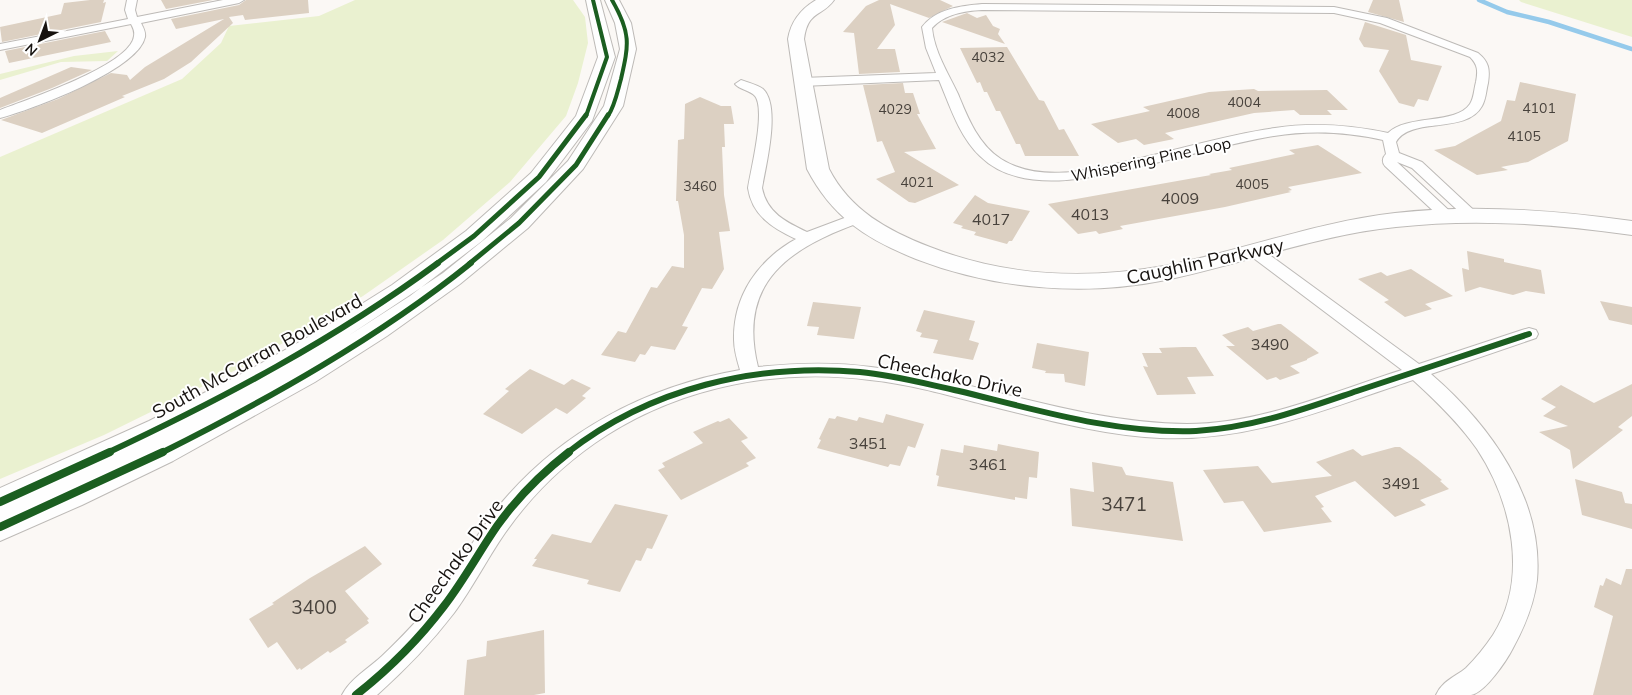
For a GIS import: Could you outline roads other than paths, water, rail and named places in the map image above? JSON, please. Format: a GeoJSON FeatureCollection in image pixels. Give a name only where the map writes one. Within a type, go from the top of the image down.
{"type":"FeatureCollection","features":[{"type":"Feature","properties":{"kind":"main road","name":"South McCarran Boulevard"},"geometry":{"type":"LineString","coordinates":[[0,502],[126,445],[214,401],[307,350],[438,265],[489,224],[528,188],[558,156],[580,126],[596,98],[605,69],[607,45],[604,25],[593,0]]}},
{"type":"Feature","properties":{"kind":"main road","name":"South McCarran Boulevard"},"geometry":{"type":"LineString","coordinates":[[0,527],[96,484],[186,440],[325,362],[415,304],[466,268],[514,228],[574,168],[599,133],[614,105],[623,82],[628,48],[626,32],[620,14],[612,0]]}},
{"type":"Feature","properties":{"kind":"main road","name":"Caughlin Parkway"},"geometry":{"type":"LineString","coordinates":[[827,0],[804,17],[796,31],[802,82],[818,169],[833,196],[855,218],[896,242],[922,253],[989,272],[1028,278],[1097,281],[1133,278],[1164,273],[1358,226],[1396,220],[1472,216],[1535,217],[1632,228]]}},
{"type":"Feature","properties":{"kind":"street"},"geometry":{"type":"LineString","coordinates":[[0,114],[75,85],[114,65],[128,55],[140,38],[140,32],[129,10],[132,0]]}},
{"type":"Feature","properties":{"kind":"street"},"geometry":{"type":"LineString","coordinates":[[0,47],[240,0]]}},
{"type":"Feature","properties":{"kind":"street","name":"Whispering Pine Loop"},"geometry":{"type":"LineString","coordinates":[[982,7],[1340,11],[1383,20],[1459,47],[1474,55],[1482,63],[1485,71],[1477,104],[1473,109],[1463,115],[1404,129],[1390,138],[1348,129],[1292,130],[1273,132],[1086,175],[1042,176],[1015,170],[999,163],[981,149],[967,127],[929,38],[928,25],[949,13],[982,7]]}},
{"type":"Feature","properties":{"kind":"street"},"geometry":{"type":"LineString","coordinates":[[802,82],[944,76]]}},
{"type":"Feature","properties":{"kind":"street"},"geometry":{"type":"LineString","coordinates":[[741,84],[758,91],[766,110],[756,188],[757,200],[761,208],[770,217],[808,239]]}},
{"type":"Feature","properties":{"kind":"street"},"geometry":{"type":"LineString","coordinates":[[1390,138],[1389,146],[1393,154],[1417,165],[1472,216]]}},
{"type":"Feature","properties":{"kind":"street"},"geometry":{"type":"LineString","coordinates":[[1393,154],[1390,157],[1390,163],[1448,217]]}},
{"type":"Feature","properties":{"kind":"street"},"geometry":{"type":"LineString","coordinates":[[750,374],[743,342],[743,322],[748,302],[757,282],[770,264],[788,249],[834,226],[855,218]]}},
{"type":"Feature","properties":{"kind":"street"},"geometry":{"type":"LineString","coordinates":[[1254,251],[1418,371],[1464,417],[1492,454],[1510,489],[1521,522],[1526,562],[1522,599],[1506,639],[1479,673],[1450,695]]}},
{"type":"Feature","properties":{"kind":"street"},"geometry":{"type":"LineString","coordinates":[[1418,371],[1529,334]]}},
{"type":"Feature","properties":{"kind":"street","name":"Cheechako Drive"},"geometry":{"type":"LineString","coordinates":[[356,695],[410,647],[445,605],[506,514],[536,480],[567,453],[602,429],[638,409],[675,393],[750,374],[787,370],[826,369],[900,378],[1098,424],[1143,430],[1188,431],[1232,428],[1271,420],[1418,371]]}},
{"type":"Feature","properties":{"kind":"waterway"},"geometry":{"type":"LineString","coordinates":[[1479,0],[1507,12],[1549,22],[1632,49]]}}]}
